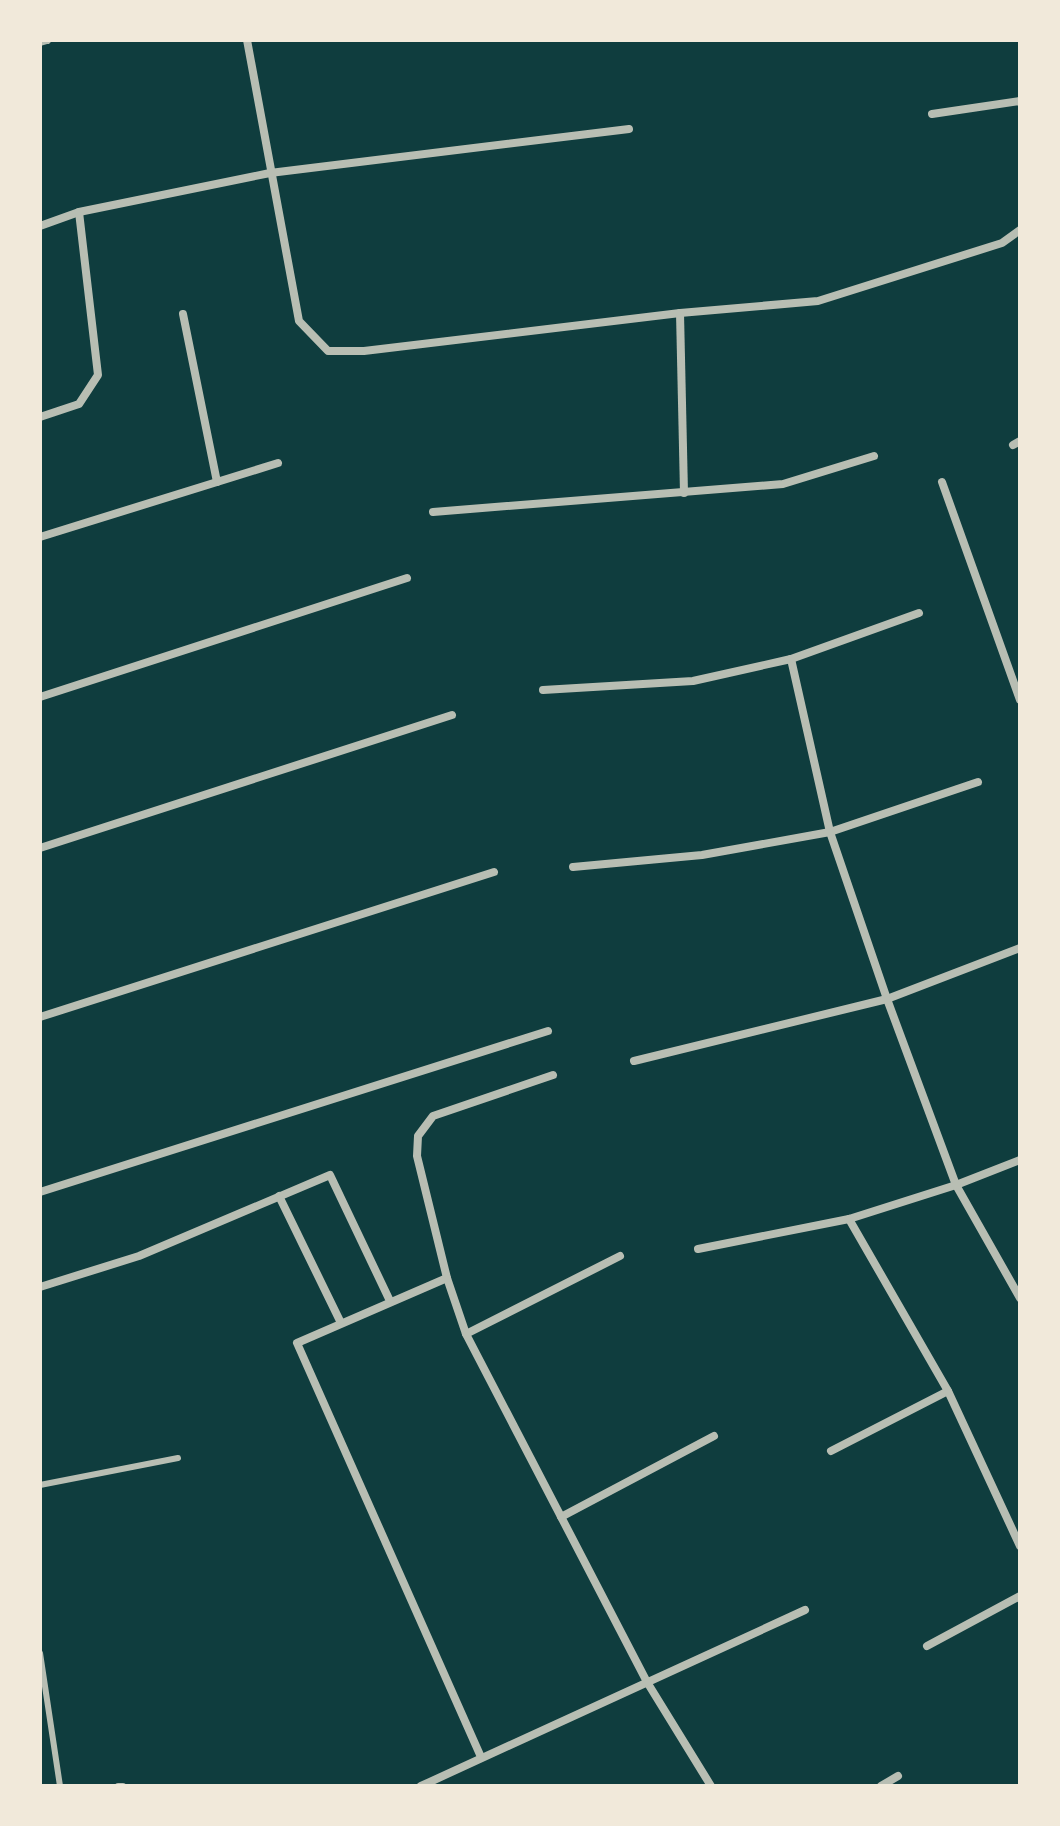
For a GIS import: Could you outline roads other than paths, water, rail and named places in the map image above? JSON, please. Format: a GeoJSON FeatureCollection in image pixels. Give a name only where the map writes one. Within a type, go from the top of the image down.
{"type":"FeatureCollection","features":[{"type":"Feature","properties":{"kind":"street"},"geometry":{"type":"LineString","coordinates":[[40,42],[47,40]]}},
{"type":"Feature","properties":{"kind":"street"},"geometry":{"type":"LineString","coordinates":[[247,40],[299,321],[328,351],[364,351],[680,313],[818,301],[1002,243],[1020,230]]}},
{"type":"Feature","properties":{"kind":"street"},"geometry":{"type":"LineString","coordinates":[[932,114],[1020,101]]}},
{"type":"Feature","properties":{"kind":"street"},"geometry":{"type":"LineString","coordinates":[[40,226],[79,212],[270,173],[629,129]]}},
{"type":"Feature","properties":{"kind":"street"},"geometry":{"type":"LineString","coordinates":[[40,417],[79,404],[98,375],[79,212]]}},
{"type":"Feature","properties":{"kind":"street"},"geometry":{"type":"LineString","coordinates":[[680,313],[684,493]]}},
{"type":"Feature","properties":{"kind":"street"},"geometry":{"type":"LineString","coordinates":[[183,314],[217,482]]}},
{"type":"Feature","properties":{"kind":"street"},"geometry":{"type":"LineString","coordinates":[[433,512],[783,484],[874,456]]}},
{"type":"Feature","properties":{"kind":"street"},"geometry":{"type":"LineString","coordinates":[[40,537],[278,463]]}},
{"type":"Feature","properties":{"kind":"street"},"geometry":{"type":"LineString","coordinates":[[942,482],[1020,700]]}},
{"type":"Feature","properties":{"kind":"street"},"geometry":{"type":"LineString","coordinates":[[40,697],[407,578]]}},
{"type":"Feature","properties":{"kind":"street"},"geometry":{"type":"LineString","coordinates":[[543,690],[693,681],[791,659],[919,613]]}},
{"type":"Feature","properties":{"kind":"street"},"geometry":{"type":"LineString","coordinates":[[791,659],[830,832],[887,999],[956,1185],[1020,1298]]}},
{"type":"Feature","properties":{"kind":"street"},"geometry":{"type":"LineString","coordinates":[[40,848],[452,715]]}},
{"type":"Feature","properties":{"kind":"street"},"geometry":{"type":"LineString","coordinates":[[573,867],[702,855],[830,832],[978,782]]}},
{"type":"Feature","properties":{"kind":"street"},"geometry":{"type":"LineString","coordinates":[[40,1017],[494,872]]}},
{"type":"Feature","properties":{"kind":"street"},"geometry":{"type":"LineString","coordinates":[[634,1061],[887,999],[1020,948]]}},
{"type":"Feature","properties":{"kind":"street"},"geometry":{"type":"LineString","coordinates":[[40,1192],[548,1031]]}},
{"type":"Feature","properties":{"kind":"street"},"geometry":{"type":"LineString","coordinates":[[553,1075],[433,1116],[418,1136],[417,1156],[447,1278],[466,1334],[647,1682],[711,1786]]}},
{"type":"Feature","properties":{"kind":"street"},"geometry":{"type":"LineString","coordinates":[[698,1249],[849,1219],[956,1185],[1020,1160]]}},
{"type":"Feature","properties":{"kind":"street"},"geometry":{"type":"LineString","coordinates":[[40,1287],[139,1256],[330,1175],[390,1301]]}},
{"type":"Feature","properties":{"kind":"street"},"geometry":{"type":"LineString","coordinates":[[279,1196],[341,1323]]}},
{"type":"Feature","properties":{"kind":"street"},"geometry":{"type":"LineString","coordinates":[[849,1219],[948,1391],[1020,1546]]}},
{"type":"Feature","properties":{"kind":"street"},"geometry":{"type":"LineString","coordinates":[[466,1334],[620,1256]]}},
{"type":"Feature","properties":{"kind":"street"},"geometry":{"type":"LineString","coordinates":[[447,1278],[297,1343],[481,1757]]}},
{"type":"Feature","properties":{"kind":"street"},"geometry":{"type":"LineString","coordinates":[[831,1451],[948,1391]]}},
{"type":"Feature","properties":{"kind":"street"},"geometry":{"type":"LineString","coordinates":[[561,1517],[714,1436]]}},
{"type":"Feature","properties":{"kind":"street"},"geometry":{"type":"LineString","coordinates":[[927,1646],[1020,1596]]}},
{"type":"Feature","properties":{"kind":"street"},"geometry":{"type":"LineString","coordinates":[[421,1786],[805,1610]]}},
{"type":"Feature","properties":{"kind":"street"},"geometry":{"type":"LineString","coordinates":[[881,1786],[898,1776]]}},
{"type":"Feature","properties":{"kind":"lane"},"geometry":{"type":"LineString","coordinates":[[40,1485],[178,1458]]}},
{"type":"Feature","properties":{"kind":"lane"},"geometry":{"type":"LineString","coordinates":[[40,1653],[60,1786]]}}]}
